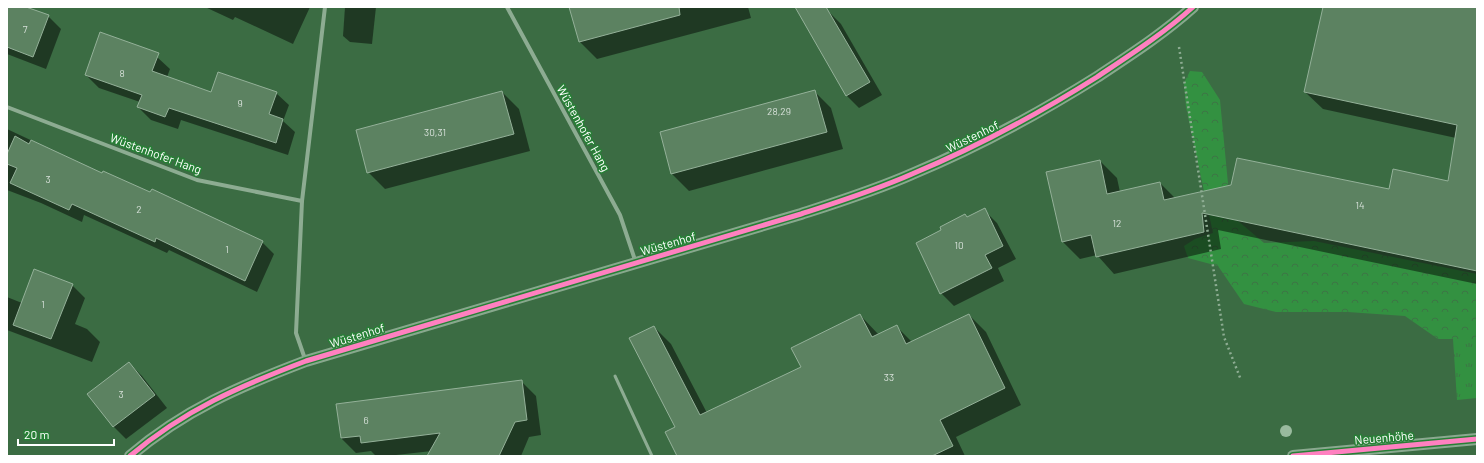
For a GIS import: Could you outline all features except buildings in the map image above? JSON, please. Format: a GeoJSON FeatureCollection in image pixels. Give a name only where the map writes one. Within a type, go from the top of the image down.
{"type":"FeatureCollection","features":[{"type":"Feature","properties":{"kind":"main road","name":"Wüstenhof"},"geometry":{"type":"LineString","coordinates":[[130,456],[171,425],[200,407],[242,386],[306,361],[837,202],[911,175],[1013,127],[1069,95],[1134,53],[1176,23],[1193,7]]}},
{"type":"Feature","properties":{"kind":"main road","name":"Neuenhöhe"},"geometry":{"type":"LineString","coordinates":[[1293,456],[1477,439]]}},
{"type":"Feature","properties":{"kind":"street"},"geometry":{"type":"LineString","coordinates":[[306,361],[296,333],[302,201],[325,7]]}},
{"type":"Feature","properties":{"kind":"street","name":"Wüstenhofer Hang"},"geometry":{"type":"LineString","coordinates":[[507,7],[620,215],[636,263]]}},
{"type":"Feature","properties":{"kind":"street","name":"Wüstenhofer Hang"},"geometry":{"type":"LineString","coordinates":[[7,107],[197,180],[302,201]]}},
{"type":"Feature","properties":{"kind":"lane"},"geometry":{"type":"LineString","coordinates":[[615,376],[652,456]]}},
{"type":"Feature","properties":{"kind":"path"},"geometry":{"type":"LineString","coordinates":[[1176,23],[1224,337],[1241,380]]}},
{"type":"Feature","properties":{"kind":"green space"},"geometry":{"type":"Polygon","coordinates":[[[1190,71],[1202,72],[1220,100],[1231,215],[1264,243],[1314,241],[1477,274],[1477,339],[1438,339],[1405,316],[1348,312],[1276,312],[1244,304],[1218,266],[1188,258],[1184,246],[1195,239],[1213,233],[1186,107],[1184,83],[1190,71]]]}},
{"type":"Feature","properties":{"kind":"green space"},"geometry":{"type":"Polygon","coordinates":[[[1453,339],[1477,339],[1477,398],[1457,400],[1453,339]]]}},
{"type":"Feature","properties":{"kind":"cycle path"},"geometry":{"type":"LineString","coordinates":[[130,456],[171,425],[192,412],[258,380],[306,361],[801,214],[857,196],[936,164],[1007,129],[1097,77],[1158,35],[1193,7]]}},
{"type":"Feature","properties":{"kind":"cycle path"},"geometry":{"type":"LineString","coordinates":[[1293,456],[1477,439]]}}]}
